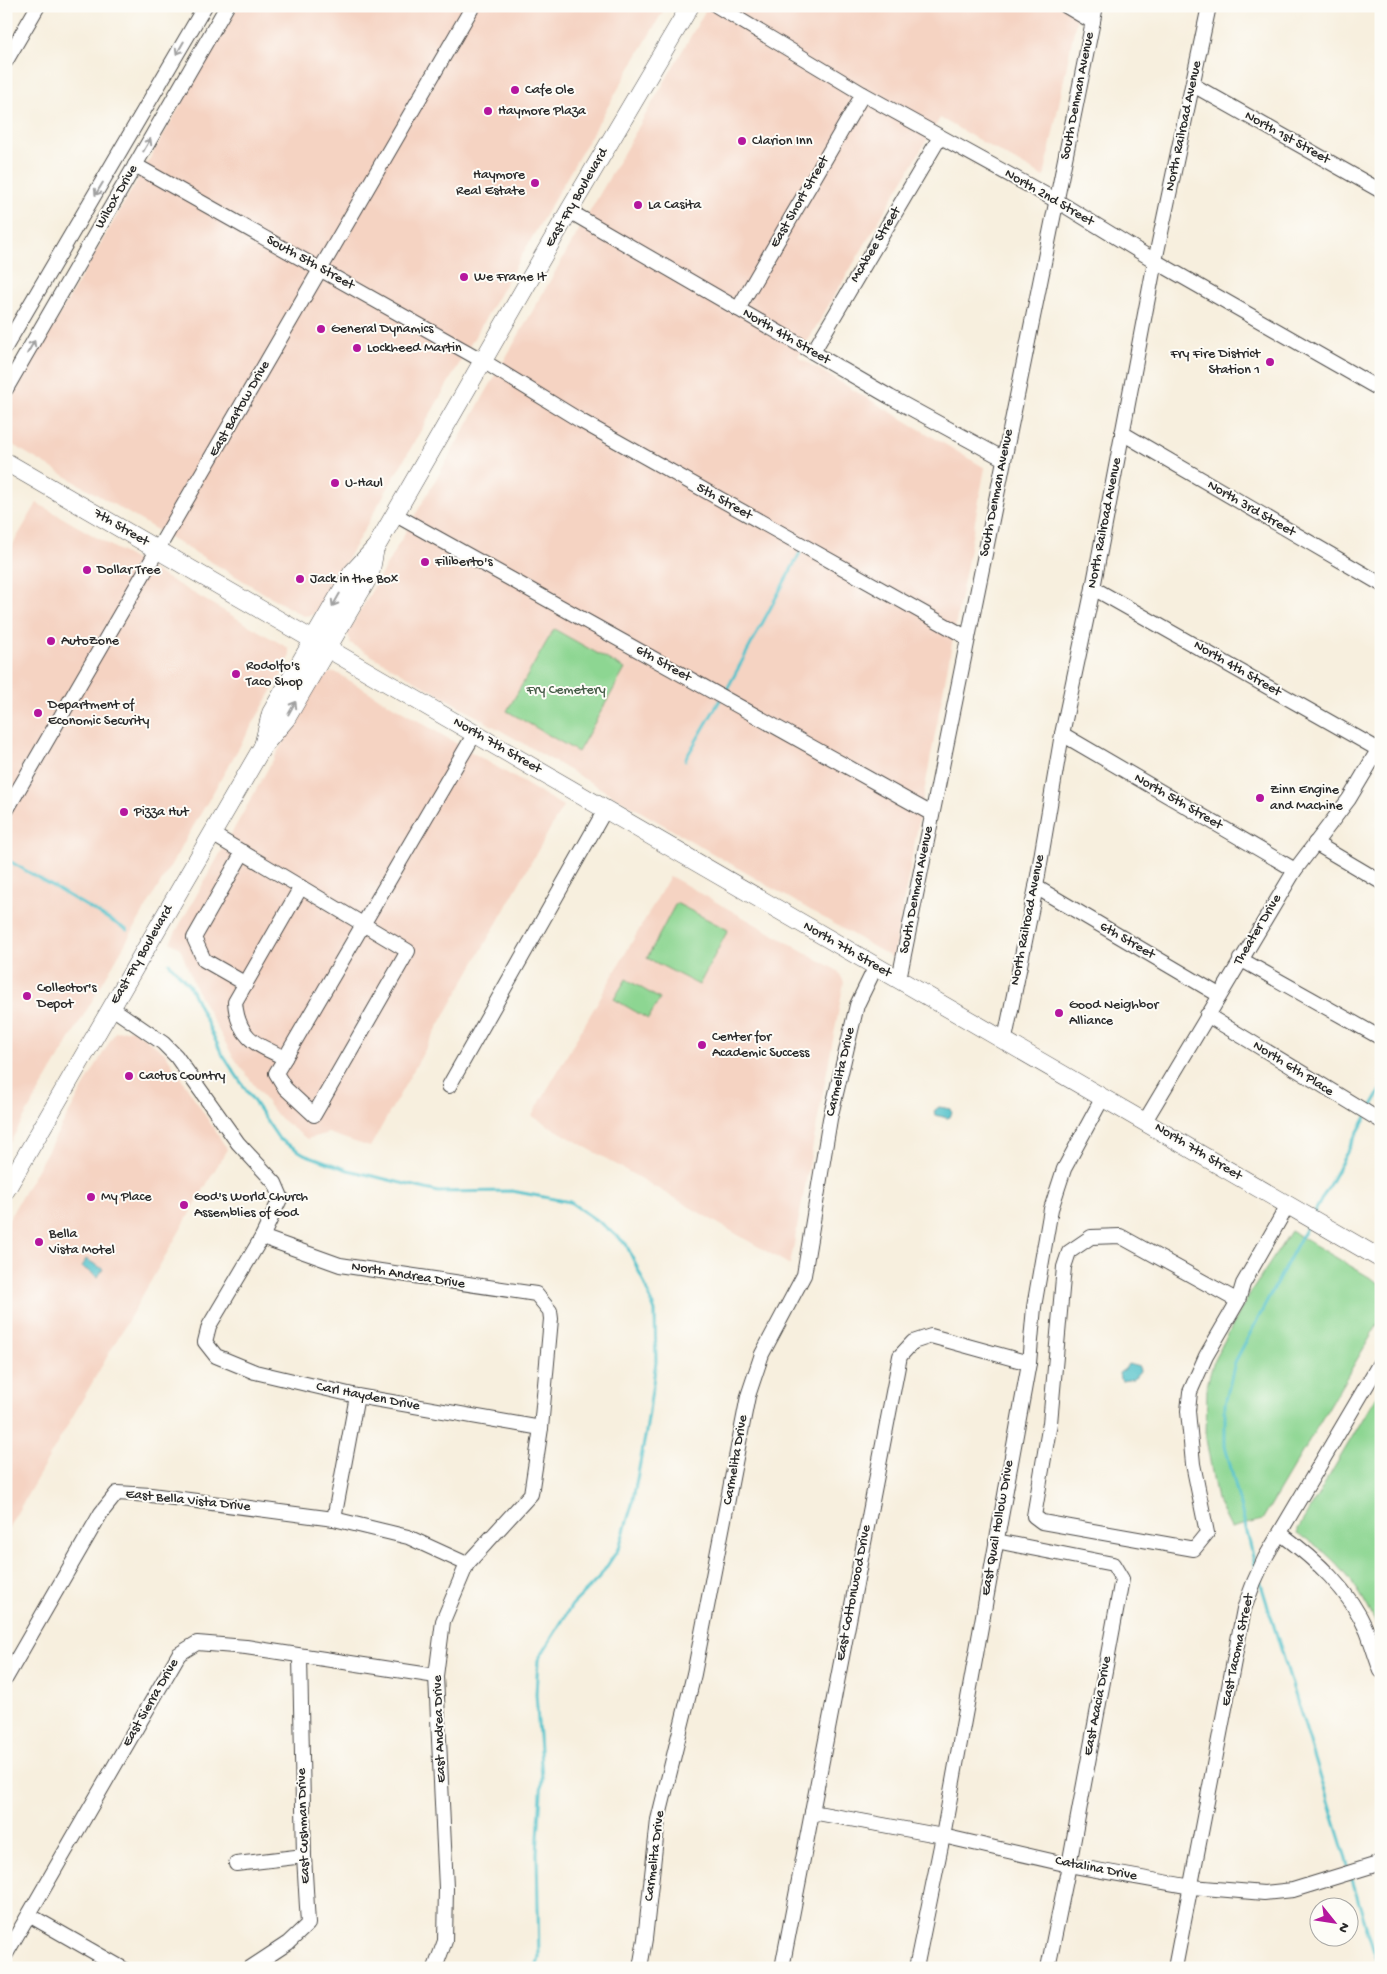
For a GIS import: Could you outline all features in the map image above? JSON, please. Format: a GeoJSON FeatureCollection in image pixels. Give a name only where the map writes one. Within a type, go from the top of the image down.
{"type":"FeatureCollection","features":[{"type":"Feature","properties":{"kind":"main road","name":"East Fry Boulevard"},"geometry":{"type":"LineString","coordinates":[[6,1190],[263,746],[271,713],[321,643],[352,573],[376,547],[569,211],[690,6]]}},
{"type":"Feature","properties":{"kind":"main road","name":"7th Street"},"geometry":{"type":"LineString","coordinates":[[6,462],[321,643]]}},
{"type":"Feature","properties":{"kind":"main road","name":"North 7th Street"},"geometry":{"type":"LineString","coordinates":[[321,643],[605,810],[1381,1259]]}},
{"type":"Feature","properties":{"kind":"street"},"geometry":{"type":"LineString","coordinates":[[6,61],[38,6]]}},
{"type":"Feature","properties":{"kind":"street","name":"Wilcox Drive"},"geometry":{"type":"LineString","coordinates":[[6,346],[205,6]]}},
{"type":"Feature","properties":{"kind":"street","name":"Wilcox Drive"},"geometry":{"type":"LineString","coordinates":[[6,389],[227,6]]}},
{"type":"Feature","properties":{"kind":"street","name":"East Bartow Drive"},"geometry":{"type":"LineString","coordinates":[[6,811],[473,6]]}},
{"type":"Feature","properties":{"kind":"street","name":"North 2nd Street"},"geometry":{"type":"LineString","coordinates":[[717,6],[863,94],[1057,201],[1155,261],[1381,390]]}},
{"type":"Feature","properties":{"kind":"street"},"geometry":{"type":"LineString","coordinates":[[1066,6],[1093,22]]}},
{"type":"Feature","properties":{"kind":"street","name":"South Denman Avenue"},"geometry":{"type":"LineString","coordinates":[[899,979],[1096,6]]}},
{"type":"Feature","properties":{"kind":"street","name":"North Railroad Avenue"},"geometry":{"type":"LineString","coordinates":[[1002,1040],[1006,1034],[1036,887],[1062,734],[1155,261],[1209,6]]}},
{"type":"Feature","properties":{"kind":"street","name":"North 1st Street"},"geometry":{"type":"LineString","coordinates":[[1193,85],[1381,191]]}},
{"type":"Feature","properties":{"kind":"street","name":"East Short Street"},"geometry":{"type":"LineString","coordinates":[[738,309],[863,94]]}},
{"type":"Feature","properties":{"kind":"street","name":"McAbee Street"},"geometry":{"type":"LineString","coordinates":[[813,352],[940,137]]}},
{"type":"Feature","properties":{"kind":"street","name":"South 5th Street"},"geometry":{"type":"LineString","coordinates":[[136,165],[483,361]]}},
{"type":"Feature","properties":{"kind":"street","name":"North 4th Street"},"geometry":{"type":"LineString","coordinates":[[569,211],[890,397],[1004,459]]}},
{"type":"Feature","properties":{"kind":"street","name":"5th Street"},"geometry":{"type":"LineString","coordinates":[[483,361],[581,421],[968,638]]}},
{"type":"Feature","properties":{"kind":"street","name":"North 3rd Street"},"geometry":{"type":"LineString","coordinates":[[1122,433],[1381,584]]}},
{"type":"Feature","properties":{"kind":"street","name":"6th Street"},"geometry":{"type":"LineString","coordinates":[[394,514],[932,814]]}},
{"type":"Feature","properties":{"kind":"street","name":"North 4th Street"},"geometry":{"type":"LineString","coordinates":[[1092,588],[1380,748]]}},
{"type":"Feature","properties":{"kind":"street"},"geometry":{"type":"LineString","coordinates":[[212,834],[244,852],[301,887],[363,924],[408,950],[314,1115],[285,1088],[276,1073],[285,1058],[363,924],[475,733]]}},
{"type":"Feature","properties":{"kind":"street","name":"North 5th Street"},"geometry":{"type":"LineString","coordinates":[[1062,734],[1295,870]]}},
{"type":"Feature","properties":{"kind":"street","name":"Theater Drive"},"geometry":{"type":"LineString","coordinates":[[1144,1121],[1295,870],[1348,799],[1380,748]]}},
{"type":"Feature","properties":{"kind":"street"},"geometry":{"type":"LineString","coordinates":[[449,1086],[605,810]]}},
{"type":"Feature","properties":{"kind":"street"},"geometry":{"type":"LineString","coordinates":[[1315,843],[1381,882]]}},
{"type":"Feature","properties":{"kind":"street"},"geometry":{"type":"LineString","coordinates":[[244,852],[194,938],[204,960],[246,984]]}},
{"type":"Feature","properties":{"kind":"street"},"geometry":{"type":"LineString","coordinates":[[285,1058],[262,1048],[248,1037],[237,1020],[236,1002],[301,887]]}},
{"type":"Feature","properties":{"kind":"street","name":"6th Street"},"geometry":{"type":"LineString","coordinates":[[1036,887],[1219,995]]}},
{"type":"Feature","properties":{"kind":"street"},"geometry":{"type":"LineString","coordinates":[[1240,959],[1381,1038]]}},
{"type":"Feature","properties":{"kind":"street","name":"Carmelita Drive"},"geometry":{"type":"LineString","coordinates":[[640,1968],[658,1820],[694,1674],[748,1396],[762,1354],[804,1275],[832,1110],[857,1005],[876,966]]}},
{"type":"Feature","properties":{"kind":"street"},"geometry":{"type":"LineString","coordinates":[[112,1008],[164,1043],[176,1056],[238,1143],[275,1183],[281,1197],[262,1237]]}},
{"type":"Feature","properties":{"kind":"street","name":"North 6th Place"},"geometry":{"type":"LineString","coordinates":[[1207,1016],[1381,1121]]}},
{"type":"Feature","properties":{"kind":"street","name":"East Quail Hollow Drive"},"geometry":{"type":"LineString","coordinates":[[916,1968],[943,1836],[1029,1363],[1039,1282],[1051,1209],[1064,1168],[1103,1097]]}},
{"type":"Feature","properties":{"kind":"street"},"geometry":{"type":"LineString","coordinates":[[1238,1301],[1120,1236],[1092,1237],[1069,1252],[1064,1267],[1050,1423],[1034,1516],[1042,1522],[1194,1549],[1207,1533],[1193,1464],[1188,1411],[1190,1392],[1206,1356],[1238,1301],[1243,1284],[1288,1205]]}},
{"type":"Feature","properties":{"kind":"street","name":"North Andrea Drive"},"geometry":{"type":"LineString","coordinates":[[262,1237],[340,1266],[536,1294],[550,1310]]}},
{"type":"Feature","properties":{"kind":"street","name":"Carl Hayden Drive"},"geometry":{"type":"LineString","coordinates":[[262,1237],[209,1326],[205,1342],[216,1356],[255,1372],[357,1396],[541,1428]]}},
{"type":"Feature","properties":{"kind":"street"},"geometry":{"type":"LineString","coordinates":[[1039,1282],[1062,1288]]}},
{"type":"Feature","properties":{"kind":"street","name":"East Andrea Drive"},"geometry":{"type":"LineString","coordinates":[[435,1968],[445,1941],[446,1888],[436,1676],[443,1621],[467,1564],[531,1494],[541,1428],[551,1319],[550,1310]]}},
{"type":"Feature","properties":{"kind":"street","name":"East Cottonwood Drive"},"geometry":{"type":"LineString","coordinates":[[782,1968],[900,1356],[913,1342],[931,1336],[1029,1363]]}},
{"type":"Feature","properties":{"kind":"street","name":"East Tacoma Street"},"geometry":{"type":"LineString","coordinates":[[1175,1968],[1244,1609],[1254,1582],[1280,1534],[1381,1362]]}},
{"type":"Feature","properties":{"kind":"street"},"geometry":{"type":"LineString","coordinates":[[334,1519],[357,1396]]}},
{"type":"Feature","properties":{"kind":"street","name":"East Bella Vista Drive"},"geometry":{"type":"LineString","coordinates":[[6,1678],[101,1513],[117,1493],[151,1495],[334,1519],[408,1537],[467,1564]]}},
{"type":"Feature","properties":{"kind":"street"},"geometry":{"type":"LineString","coordinates":[[1280,1534],[1304,1551],[1332,1577],[1353,1605],[1367,1631],[1381,1671]]}},
{"type":"Feature","properties":{"kind":"street","name":"East Acacia Drive"},"geometry":{"type":"LineString","coordinates":[[996,1541],[1113,1564],[1122,1579],[1048,1968]]}},
{"type":"Feature","properties":{"kind":"street","name":"East Sierra Drive"},"geometry":{"type":"LineString","coordinates":[[6,1954],[179,1654],[197,1642],[246,1647],[436,1676]]}},
{"type":"Feature","properties":{"kind":"street","name":"East Cushman Drive"},"geometry":{"type":"LineString","coordinates":[[250,1968],[288,1943],[308,1924],[304,1856],[300,1656]]}},
{"type":"Feature","properties":{"kind":"street","name":"Catalina Drive"},"geometry":{"type":"LineString","coordinates":[[812,1812],[943,1836],[1069,1865],[1192,1887],[1264,1893],[1293,1890],[1381,1863]]}},
{"type":"Feature","properties":{"kind":"street"},"geometry":{"type":"LineString","coordinates":[[236,1864],[304,1856]]}},
{"type":"Feature","properties":{"kind":"street"},"geometry":{"type":"LineString","coordinates":[[28,1915],[122,1968]]}},
{"type":"Feature","properties":{"kind":"shaded area"},"geometry":{"type":"Polygon","coordinates":[[[238,6],[666,6],[318,610],[312,615],[303,616],[6,441],[6,407],[238,6]]]}},
{"type":"Feature","properties":{"kind":"shaded area"},"geometry":{"type":"Polygon","coordinates":[[[708,6],[1079,6],[1044,177],[940,118],[798,357],[985,468],[893,958],[350,643],[348,632],[708,6]]]}},
{"type":"Feature","properties":{"kind":"shaded area"},"geometry":{"type":"Polygon","coordinates":[[[37,503],[288,648],[290,655],[287,665],[6,1149],[6,556],[37,503]]]}},
{"type":"Feature","properties":{"kind":"shaded area"},"geometry":{"type":"Polygon","coordinates":[[[335,672],[563,806],[370,1147],[328,1133],[307,1139],[277,1116],[232,1055],[195,987],[180,948],[170,942],[321,675],[335,672]]]}},
{"type":"Feature","properties":{"kind":"shaded area","name":"Center for Academic Success"},"geometry":{"type":"Polygon","coordinates":[[[670,876],[838,971],[844,982],[790,1265],[532,1116],[670,876]]]}},
{"type":"Feature","properties":{"kind":"shaded area"},"geometry":{"type":"Polygon","coordinates":[[[133,1029],[165,1053],[227,1149],[6,1532],[6,1224],[115,1032],[133,1029]]]}},
{"type":"Feature","properties":{"kind":"green space","name":"Fry Cemetery"},"geometry":{"type":"Polygon","coordinates":[[[554,629],[625,669],[578,752],[507,711],[554,629]]]}},
{"type":"Feature","properties":{"kind":"green space"},"geometry":{"type":"Polygon","coordinates":[[[676,903],[728,930],[699,985],[647,958],[676,903]]]}},
{"type":"Feature","properties":{"kind":"green space"},"geometry":{"type":"Polygon","coordinates":[[[626,979],[660,999],[648,1019],[614,999],[626,979]]]}},
{"type":"Feature","properties":{"kind":"green space"},"geometry":{"type":"Polygon","coordinates":[[[1291,1231],[1381,1284],[1381,1319],[1262,1520],[1231,1528],[1217,1500],[1206,1439],[1207,1385],[1214,1360],[1249,1295],[1291,1231]]]}},
{"type":"Feature","properties":{"kind":"green space"},"geometry":{"type":"Polygon","coordinates":[[[1381,1388],[1381,1636],[1367,1605],[1338,1565],[1326,1553],[1298,1534],[1298,1529],[1381,1388]]]}},
{"type":"Feature","properties":{"kind":"water"},"geometry":{"type":"Polygon","coordinates":[[[939,1107],[951,1109],[950,1117],[936,1115],[934,1111],[939,1107]]]}},
{"type":"Feature","properties":{"kind":"water"},"geometry":{"type":"Polygon","coordinates":[[[86,1259],[103,1269],[98,1277],[82,1267],[86,1259]]]}},
{"type":"Feature","properties":{"kind":"water"},"geometry":{"type":"Polygon","coordinates":[[[1128,1364],[1139,1367],[1140,1371],[1133,1379],[1123,1381],[1120,1379],[1119,1373],[1128,1364]]]}},
{"type":"Feature","properties":{"kind":"waterway"},"geometry":{"type":"LineString","coordinates":[[725,693],[802,549]]}},
{"type":"Feature","properties":{"kind":"waterway"},"geometry":{"type":"LineString","coordinates":[[685,760],[720,700]]}},
{"type":"Feature","properties":{"kind":"waterway"},"geometry":{"type":"LineString","coordinates":[[6,859],[127,930]]}},
{"type":"Feature","properties":{"kind":"waterway"},"geometry":{"type":"LineString","coordinates":[[169,963],[189,985],[222,1054],[279,1139],[304,1154],[348,1170],[438,1192],[512,1191],[570,1202],[606,1227],[626,1244],[655,1311],[656,1362],[646,1432],[632,1505],[619,1548],[599,1578],[572,1605],[538,1660],[536,1694],[542,1778],[537,1853],[539,1957],[536,1968]]}},
{"type":"Feature","properties":{"kind":"waterway"},"geometry":{"type":"LineString","coordinates":[[1370,1109],[1381,1090]]}},
{"type":"Feature","properties":{"kind":"waterway"},"geometry":{"type":"LineString","coordinates":[[1313,1215],[1366,1117]]}},
{"type":"Feature","properties":{"kind":"waterway"},"geometry":{"type":"LineString","coordinates":[[1256,1568],[1225,1445],[1225,1404],[1235,1362],[1308,1224]]}},
{"type":"Feature","properties":{"kind":"waterway"},"geometry":{"type":"LineString","coordinates":[[1260,1581],[1349,1869]]}},
{"type":"Feature","properties":{"kind":"waterway"},"geometry":{"type":"LineString","coordinates":[[1351,1877],[1379,1968]]}},
{"type":"Feature","properties":{"kind":"place","name":"Cafe Ole"},"geometry":{"type":"Point","coordinates":[515,90]}},
{"type":"Feature","properties":{"kind":"place","name":"Haymore Plaza"},"geometry":{"type":"Point","coordinates":[488,111]}},
{"type":"Feature","properties":{"kind":"place","name":"Clarion Inn"},"geometry":{"type":"Point","coordinates":[742,141]}},
{"type":"Feature","properties":{"kind":"place","name":"Haymore Real Estate"},"geometry":{"type":"Point","coordinates":[535,183]}},
{"type":"Feature","properties":{"kind":"place","name":"La Casita"},"geometry":{"type":"Point","coordinates":[638,205]}},
{"type":"Feature","properties":{"kind":"place","name":"We Frame It"},"geometry":{"type":"Point","coordinates":[464,277]}},
{"type":"Feature","properties":{"kind":"place","name":"General Dynamics"},"geometry":{"type":"Point","coordinates":[321,329]}},
{"type":"Feature","properties":{"kind":"place","name":"Lockheed Martin"},"geometry":{"type":"Point","coordinates":[357,348]}},
{"type":"Feature","properties":{"kind":"place","name":"Fry Fire District Station 1"},"geometry":{"type":"Point","coordinates":[1270,362]}},
{"type":"Feature","properties":{"kind":"place","name":"U-Haul"},"geometry":{"type":"Point","coordinates":[335,483]}},
{"type":"Feature","properties":{"kind":"place","name":"Filiberto's"},"geometry":{"type":"Point","coordinates":[425,562]}},
{"type":"Feature","properties":{"kind":"place","name":"Dollar Tree"},"geometry":{"type":"Point","coordinates":[87,570]}},
{"type":"Feature","properties":{"kind":"place","name":"Jack in the Box"},"geometry":{"type":"Point","coordinates":[300,579]}},
{"type":"Feature","properties":{"kind":"place","name":"AutoZone"},"geometry":{"type":"Point","coordinates":[51,641]}},
{"type":"Feature","properties":{"kind":"place","name":"Rodolfo's Taco Shop"},"geometry":{"type":"Point","coordinates":[236,674]}},
{"type":"Feature","properties":{"kind":"place","name":"Department of Economic Security"},"geometry":{"type":"Point","coordinates":[38,713]}},
{"type":"Feature","properties":{"kind":"place","name":"Zinn Engine and Machine"},"geometry":{"type":"Point","coordinates":[1260,798]}},
{"type":"Feature","properties":{"kind":"place","name":"Pizza Hut"},"geometry":{"type":"Point","coordinates":[124,812]}},
{"type":"Feature","properties":{"kind":"place","name":"Collector's Depot"},"geometry":{"type":"Point","coordinates":[27,996]}},
{"type":"Feature","properties":{"kind":"place","name":"Good Neighbor Alliance"},"geometry":{"type":"Point","coordinates":[1059,1013]}},
{"type":"Feature","properties":{"kind":"place","name":"Center for Academic Success"},"geometry":{"type":"Point","coordinates":[702,1045]}},
{"type":"Feature","properties":{"kind":"place","name":"Cactus Country"},"geometry":{"type":"Point","coordinates":[129,1076]}},
{"type":"Feature","properties":{"kind":"place","name":"My Place"},"geometry":{"type":"Point","coordinates":[91,1197]}},
{"type":"Feature","properties":{"kind":"place","name":"God's World Church Assemblies of God"},"geometry":{"type":"Point","coordinates":[184,1205]}},
{"type":"Feature","properties":{"kind":"place","name":"Bella Vista Motel"},"geometry":{"type":"Point","coordinates":[39,1242]}}]}
